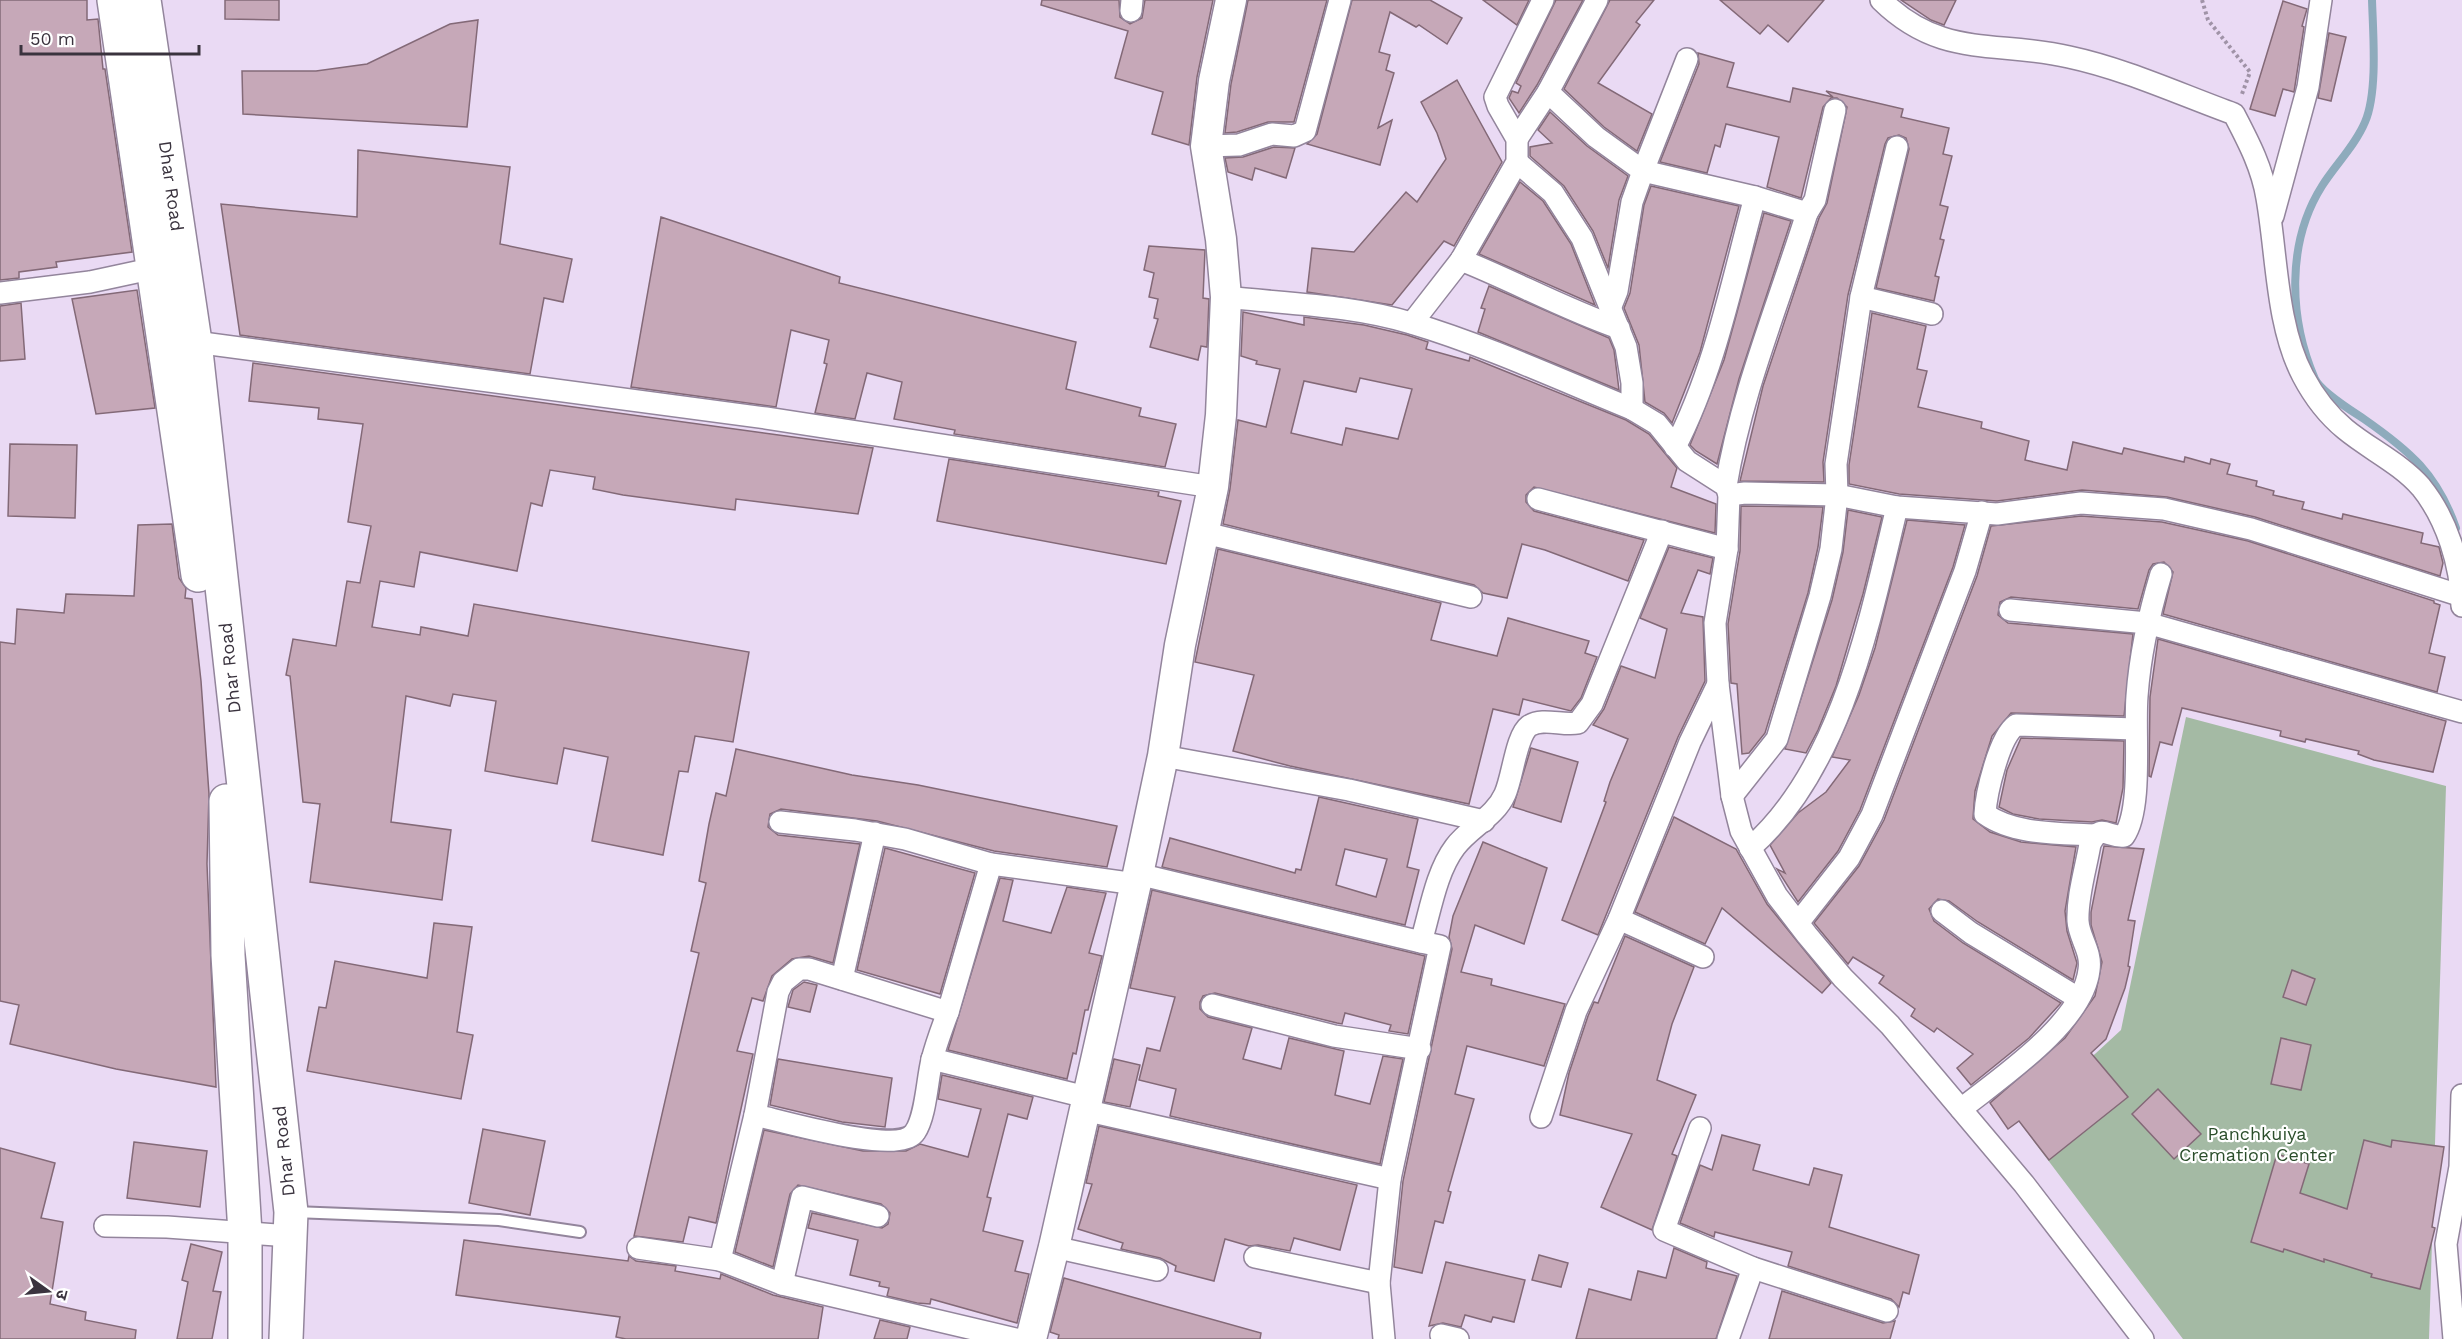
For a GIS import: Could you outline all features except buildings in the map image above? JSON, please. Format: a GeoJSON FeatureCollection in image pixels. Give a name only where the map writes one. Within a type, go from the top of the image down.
{"type":"FeatureCollection","features":[{"type":"Feature","properties":{"kind":"main road","name":"Dhar Road"},"geometry":{"type":"LineString","coordinates":[[114,0],[155,268],[226,777],[228,955],[245,1233],[245,1339]]}},
{"type":"Feature","properties":{"kind":"main road","name":"Dhar Road"},"geometry":{"type":"LineString","coordinates":[[144,0],[195,342],[290,1224],[286,1339]]}},
{"type":"Feature","properties":{"kind":"street"},"geometry":{"type":"LineString","coordinates":[[1031,1339],[1137,879],[1163,756],[1180,645],[1214,487],[1221,414],[1226,297],[1221,239],[1206,146],[1214,81],[1231,0]]}},
{"type":"Feature","properties":{"kind":"street"},"geometry":{"type":"LineString","coordinates":[[1206,146],[1239,145],[1272,134],[1294,136],[1305,131],[1340,0]]}},
{"type":"Feature","properties":{"kind":"street"},"geometry":{"type":"LineString","coordinates":[[1412,323],[1461,260],[1517,162],[1517,139],[1495,97],[1543,0]]}},
{"type":"Feature","properties":{"kind":"street"},"geometry":{"type":"LineString","coordinates":[[1517,139],[1548,92],[1597,0]]}},
{"type":"Feature","properties":{"kind":"street"},"geometry":{"type":"LineString","coordinates":[[1881,0],[1895,14],[1925,34],[1947,41],[2031,49],[2069,57],[2103,66],[2234,114],[2254,151],[2267,196],[2287,334],[2302,375],[2322,405],[2344,428],[2420,486],[2438,512],[2450,542],[2462,596],[2462,606]]}},
{"type":"Feature","properties":{"kind":"street"},"geometry":{"type":"LineString","coordinates":[[2270,225],[2308,87],[2321,0]]}},
{"type":"Feature","properties":{"kind":"street"},"geometry":{"type":"LineString","coordinates":[[1611,306],[1617,291],[1632,202],[1687,58]]}},
{"type":"Feature","properties":{"kind":"street"},"geometry":{"type":"LineString","coordinates":[[1548,92],[1596,137],[1643,171],[1755,197],[1807,213]]}},
{"type":"Feature","properties":{"kind":"street"},"geometry":{"type":"LineString","coordinates":[[1835,110],[1815,200],[1807,213],[1756,370],[1727,491],[1727,549],[1715,623],[1718,684],[1732,796],[1741,831],[1777,896],[1798,924],[1844,978],[1890,1024],[2024,1184],[2143,1339]]}},
{"type":"Feature","properties":{"kind":"street"},"geometry":{"type":"LineString","coordinates":[[1732,796],[1777,739],[1820,596],[1831,549],[1837,495],[1836,464],[1861,297],[1897,147]]}},
{"type":"Feature","properties":{"kind":"street"},"geometry":{"type":"LineString","coordinates":[[1517,162],[1553,193],[1582,238],[1626,346],[1632,383],[1632,409]]}},
{"type":"Feature","properties":{"kind":"street"},"geometry":{"type":"LineString","coordinates":[[1675,447],[1689,420],[1710,361],[1755,197]]}},
{"type":"Feature","properties":{"kind":"street"},"geometry":{"type":"LineString","coordinates":[[1461,260],[1504,277],[1581,315],[1619,327]]}},
{"type":"Feature","properties":{"kind":"street"},"geometry":{"type":"LineString","coordinates":[[0,292],[90,282],[155,268]]}},
{"type":"Feature","properties":{"kind":"street"},"geometry":{"type":"LineString","coordinates":[[1226,297],[1370,313],[1412,323],[1632,409],[1657,424],[1687,460],[1727,491],[1837,495],[1897,507],[1997,514],[2080,503],[2164,509],[2251,529],[2462,596]]}},
{"type":"Feature","properties":{"kind":"street"},"geometry":{"type":"LineString","coordinates":[[1861,297],[1932,314]]}},
{"type":"Feature","properties":{"kind":"street"},"geometry":{"type":"LineString","coordinates":[[195,342],[777,419],[1214,487]]}},
{"type":"Feature","properties":{"kind":"street"},"geometry":{"type":"LineString","coordinates":[[1538,499],[1727,549]]}},
{"type":"Feature","properties":{"kind":"street"},"geometry":{"type":"LineString","coordinates":[[1750,848],[1768,833],[1816,763],[1838,711],[1871,612],[1897,507]]}},
{"type":"Feature","properties":{"kind":"street"},"geometry":{"type":"LineString","coordinates":[[1798,924],[1849,858],[1872,815],[1965,571],[1982,512]]}},
{"type":"Feature","properties":{"kind":"street"},"geometry":{"type":"LineString","coordinates":[[1421,942],[1445,865],[1465,834],[1484,821],[1502,802],[1513,776],[1519,740],[1527,728],[1538,721],[1569,725],[1578,723],[1586,716],[1662,531]]}},
{"type":"Feature","properties":{"kind":"street"},"geometry":{"type":"LineString","coordinates":[[1205,532],[1471,597]]}},
{"type":"Feature","properties":{"kind":"street"},"geometry":{"type":"LineString","coordinates":[[1961,1109],[2039,1047],[2062,1022],[2078,998],[2089,972],[2090,956],[2078,924],[2090,844],[2095,835],[2102,831],[2124,836],[2131,825],[2134,813],[2137,694],[2147,623],[2161,574]]}},
{"type":"Feature","properties":{"kind":"street"},"geometry":{"type":"LineString","coordinates":[[2010,610],[2147,623],[2462,712]]}},
{"type":"Feature","properties":{"kind":"street"},"geometry":{"type":"LineString","coordinates":[[1541,1117],[1576,1011],[1618,920],[1690,742],[1718,684]]}},
{"type":"Feature","properties":{"kind":"street"},"geometry":{"type":"LineString","coordinates":[[2095,835],[2045,832],[1995,822],[1985,814],[1986,796],[2000,756],[2011,729],[2016,725],[2135,729]]}},
{"type":"Feature","properties":{"kind":"street"},"geometry":{"type":"LineString","coordinates":[[1163,756],[1349,790],[1484,821]]}},
{"type":"Feature","properties":{"kind":"street"},"geometry":{"type":"LineString","coordinates":[[780,822],[905,839],[991,864],[1137,879],[1440,946],[1420,1049],[1390,1179],[1379,1283],[1384,1339]]}},
{"type":"Feature","properties":{"kind":"street"},"geometry":{"type":"LineString","coordinates":[[842,979],[875,834]]}},
{"type":"Feature","properties":{"kind":"street"},"geometry":{"type":"LineString","coordinates":[[755,1115],[876,1141],[903,1141],[915,1133],[932,1059],[991,864]]}},
{"type":"Feature","properties":{"kind":"street"},"geometry":{"type":"LineString","coordinates":[[1942,911],[1971,933],[2078,998]]}},
{"type":"Feature","properties":{"kind":"street"},"geometry":{"type":"LineString","coordinates":[[1618,920],[1703,957]]}},
{"type":"Feature","properties":{"kind":"street"},"geometry":{"type":"LineString","coordinates":[[720,1260],[755,1115],[778,992],[783,982],[799,969],[842,979],[948,1012]]}},
{"type":"Feature","properties":{"kind":"street"},"geometry":{"type":"LineString","coordinates":[[1212,1005],[1334,1036],[1420,1049]]}},
{"type":"Feature","properties":{"kind":"street"},"geometry":{"type":"LineString","coordinates":[[932,1059],[1085,1104],[1390,1179]]}},
{"type":"Feature","properties":{"kind":"street"},"geometry":{"type":"LineString","coordinates":[[2454,1339],[2446,1244],[2460,1167],[2462,1095]]}},
{"type":"Feature","properties":{"kind":"street"},"geometry":{"type":"LineString","coordinates":[[1700,1128],[1664,1230],[1753,1268],[1887,1311]]}},
{"type":"Feature","properties":{"kind":"street"},"geometry":{"type":"LineString","coordinates":[[782,1284],[802,1197],[878,1216]]}},
{"type":"Feature","properties":{"kind":"street"},"geometry":{"type":"LineString","coordinates":[[105,1226],[167,1227],[245,1233],[290,1224]]}},
{"type":"Feature","properties":{"kind":"street"},"geometry":{"type":"LineString","coordinates":[[1054,1247],[1157,1270]]}},
{"type":"Feature","properties":{"kind":"street"},"geometry":{"type":"LineString","coordinates":[[638,1248],[720,1260],[782,1284],[1016,1339]]}},
{"type":"Feature","properties":{"kind":"street"},"geometry":{"type":"LineString","coordinates":[[1255,1257],[1379,1283]]}},
{"type":"Feature","properties":{"kind":"street"},"geometry":{"type":"LineString","coordinates":[[1728,1339],[1753,1268]]}},
{"type":"Feature","properties":{"kind":"lane"},"geometry":{"type":"LineString","coordinates":[[290,1224],[500,1220],[580,1232]]}},
{"type":"Feature","properties":{"kind":"path"},"geometry":{"type":"LineString","coordinates":[[2202,0],[2208,20],[2250,72],[2234,114]]}},
{"type":"Feature","properties":{"kind":"green space","name":"Panchkuiya Cremation Center"},"geometry":{"type":"Polygon","coordinates":[[[2186,717],[2446,786],[2429,1339],[2183,1339],[2020,1123],[2121,1030],[2186,717]]]}},
{"type":"Feature","properties":{"kind":"waterway"},"geometry":{"type":"LineString","coordinates":[[2372,0],[2374,62],[2369,109],[2356,139],[2322,186],[2310,208],[2297,256],[2296,307],[2306,356],[2318,384],[2337,401],[2395,442],[2420,465],[2440,493],[2456,528]]}}]}
